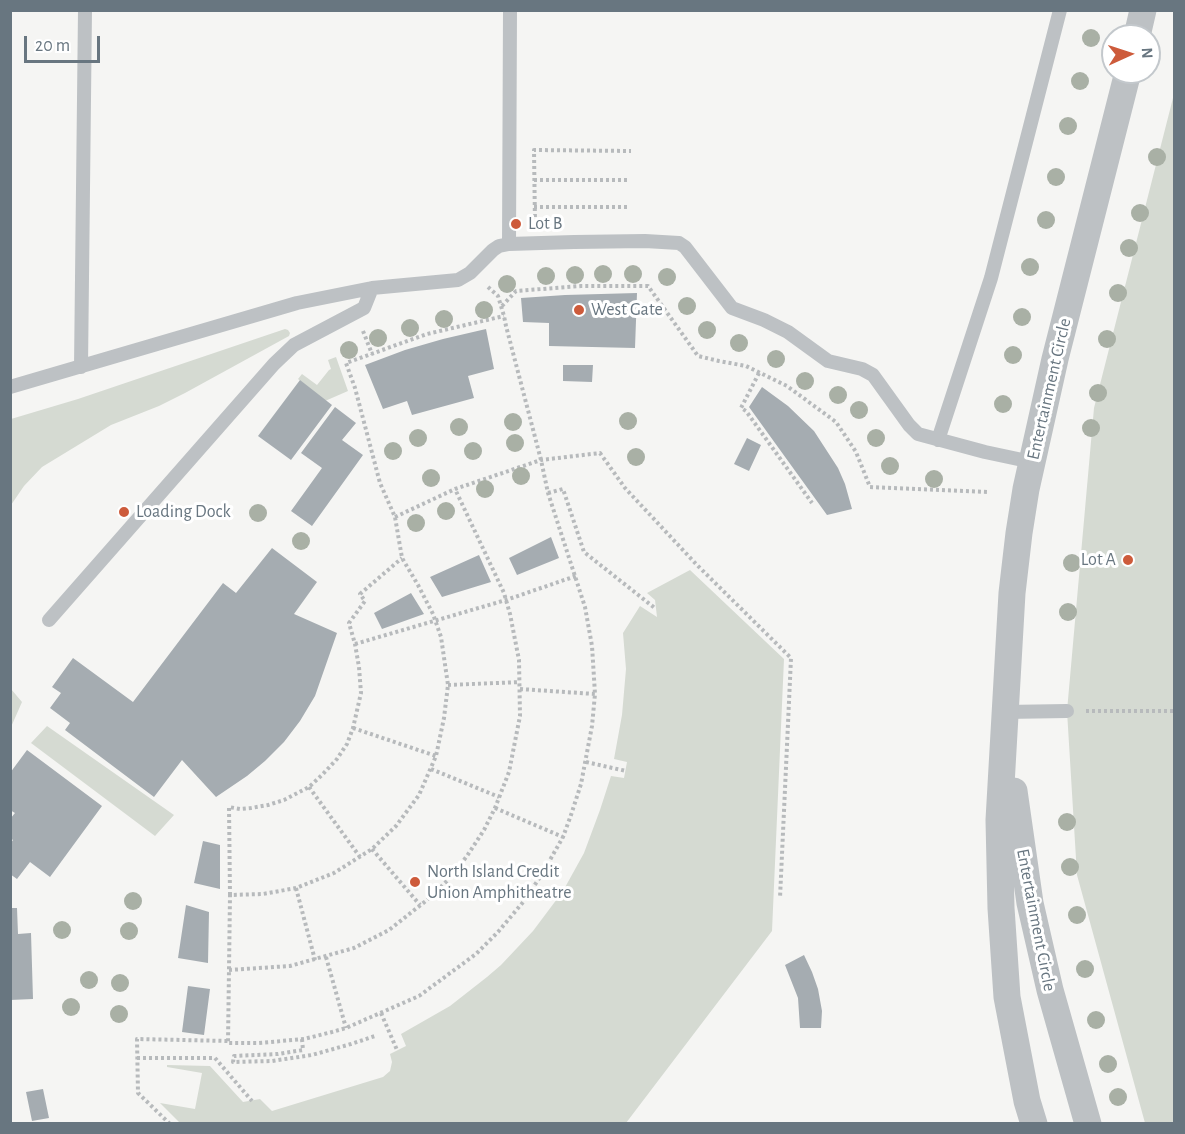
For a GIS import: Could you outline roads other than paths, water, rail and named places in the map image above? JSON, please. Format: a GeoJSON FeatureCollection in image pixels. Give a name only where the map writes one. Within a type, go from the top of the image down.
{"type":"FeatureCollection","features":[{"type":"Feature","properties":{"kind":"street","name":"Entertainment Circle"},"geometry":{"type":"LineString","coordinates":[[1034,1124],[1027,1101],[1007,997],[1002,930],[999,820],[1012,593],[1019,533],[1032,462],[1055,359],[1125,84]]}},
{"type":"Feature","properties":{"kind":"street","name":"Entertainment Circle"},"geometry":{"type":"LineString","coordinates":[[1005,712],[1030,903],[1050,990],[1088,1124]]}},
{"type":"Feature","properties":{"kind":"lane"},"geometry":{"type":"LineString","coordinates":[[81,367],[85,10]]}},
{"type":"Feature","properties":{"kind":"lane"},"geometry":{"type":"LineString","coordinates":[[509,244],[510,10]]}},
{"type":"Feature","properties":{"kind":"lane"},"geometry":{"type":"LineString","coordinates":[[938,440],[991,278],[1060,10]]}},
{"type":"Feature","properties":{"kind":"lane"},"geometry":{"type":"LineString","coordinates":[[10,387],[297,303],[372,288],[458,280],[470,273],[499,246],[633,241],[679,243],[685,247],[732,308],[780,328],[828,361],[868,372],[878,381],[918,434],[1032,462]]}},
{"type":"Feature","properties":{"kind":"lane"},"geometry":{"type":"LineString","coordinates":[[49,620],[274,364],[294,345],[364,308],[372,288]]}},
{"type":"Feature","properties":{"kind":"lane"},"geometry":{"type":"LineString","coordinates":[[1005,712],[1067,711]]}},
{"type":"Feature","properties":{"kind":"place","name":"Lot B"},"geometry":{"type":"Point","coordinates":[516,224]}},
{"type":"Feature","properties":{"kind":"place","name":"West Gate"},"geometry":{"type":"Point","coordinates":[579,310]}},
{"type":"Feature","properties":{"kind":"place","name":"Loading Dock"},"geometry":{"type":"Point","coordinates":[124,512]}},
{"type":"Feature","properties":{"kind":"place","name":"Lot A"},"geometry":{"type":"Point","coordinates":[1128,560]}},
{"type":"Feature","properties":{"kind":"place","name":"North Island Credit Union Amphitheatre"},"geometry":{"type":"Point","coordinates":[415,882]}}]}
